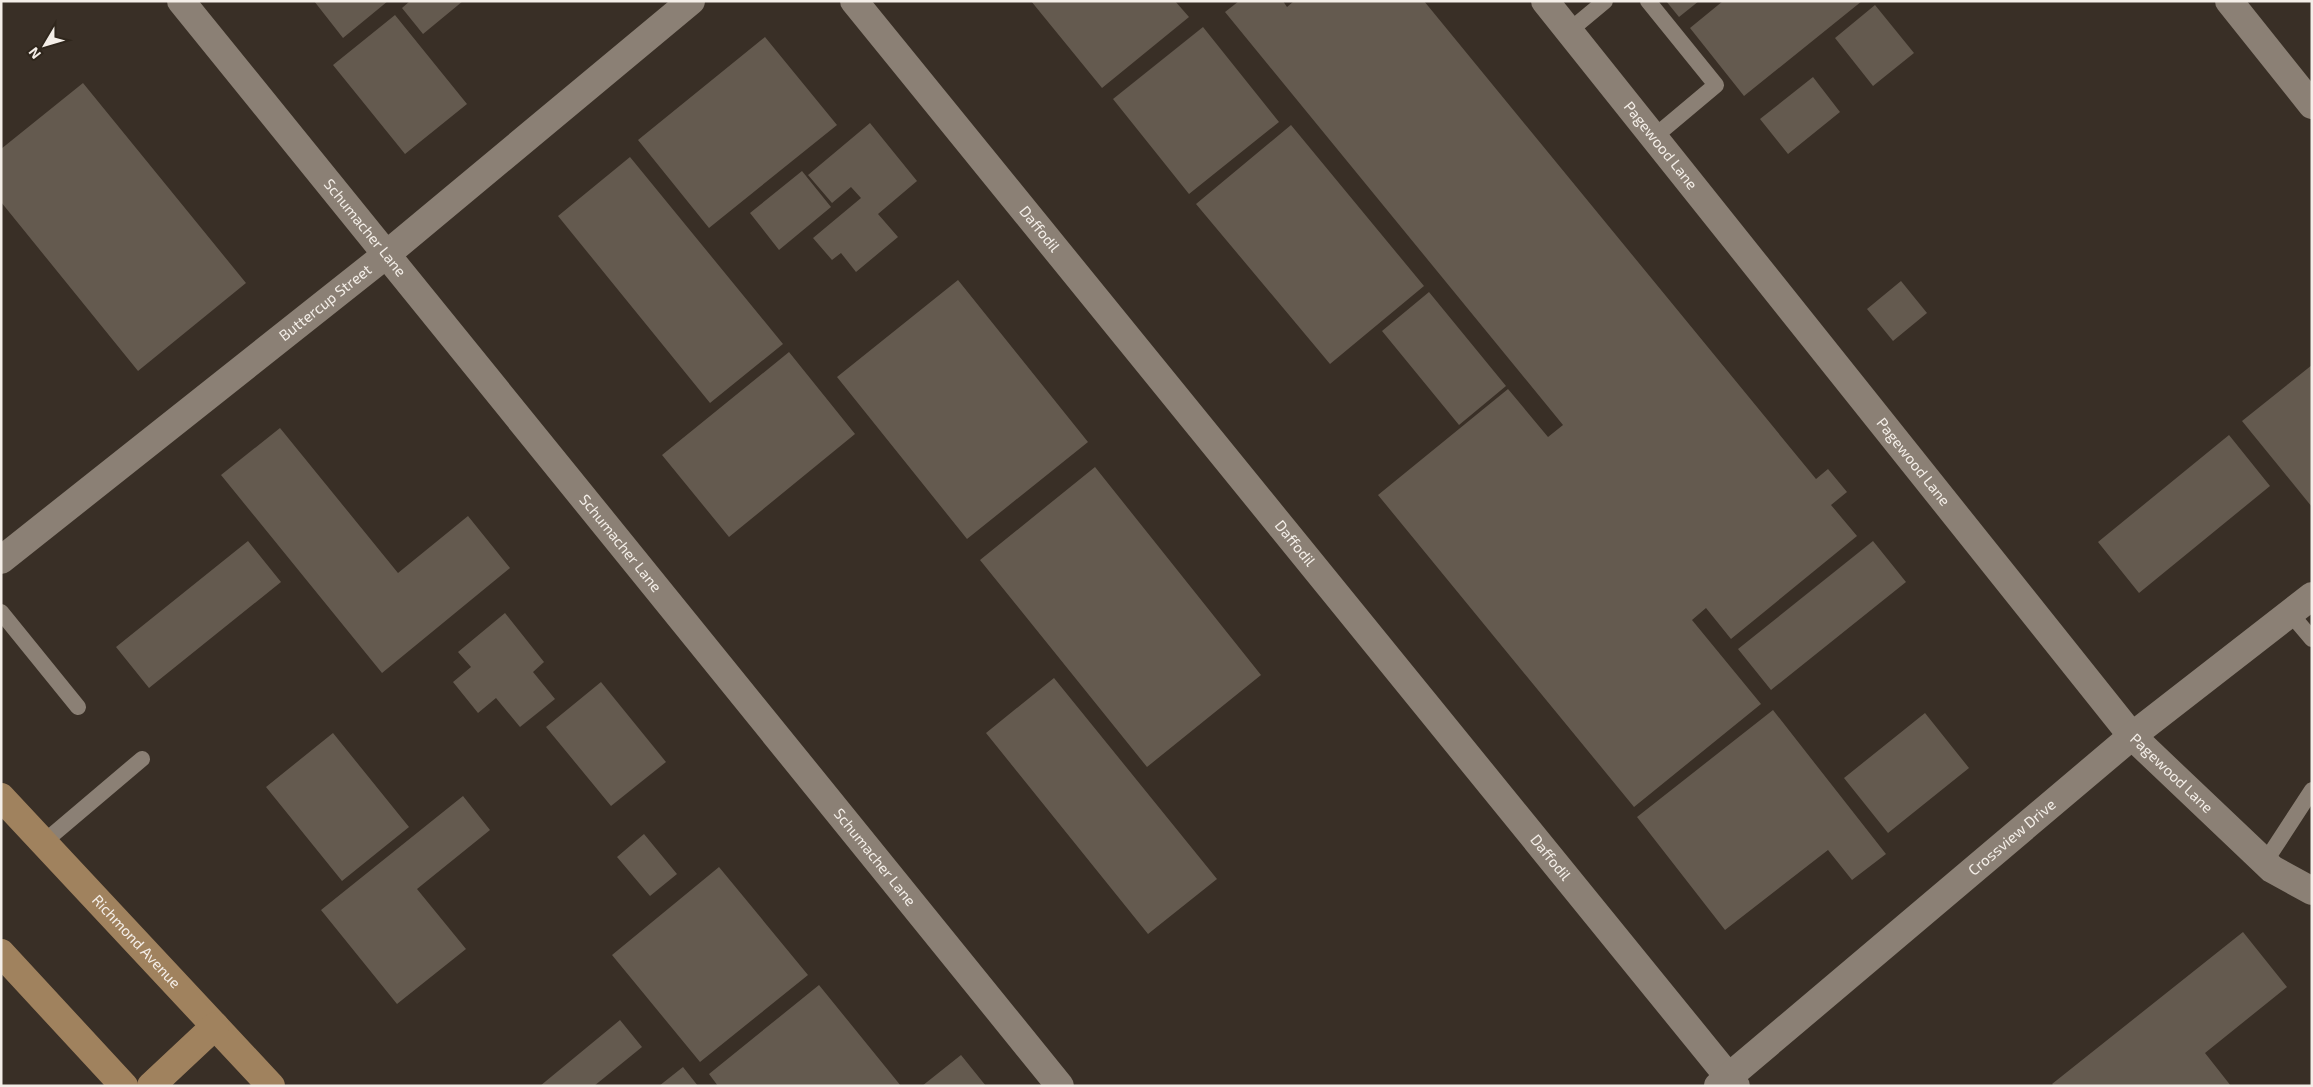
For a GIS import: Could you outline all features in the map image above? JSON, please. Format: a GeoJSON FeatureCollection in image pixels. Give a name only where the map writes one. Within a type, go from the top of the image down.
{"type":"FeatureCollection","features":[{"type":"Feature","properties":{"kind":"main road","name":"Richmond Avenue"},"geometry":{"type":"LineString","coordinates":[[1,797],[271,1086]]}},
{"type":"Feature","properties":{"kind":"main road"},"geometry":{"type":"LineString","coordinates":[[1,953],[124,1086]]}},
{"type":"Feature","properties":{"kind":"main road"},"geometry":{"type":"LineString","coordinates":[[151,1086],[215,1026]]}},
{"type":"Feature","properties":{"kind":"street","name":"Schumacher Lane"},"geometry":{"type":"LineString","coordinates":[[181,1],[1060,1086]]}},
{"type":"Feature","properties":{"kind":"street","name":"Buttercup Street"},"geometry":{"type":"LineString","coordinates":[[1,560],[387,254],[691,1]]}},
{"type":"Feature","properties":{"kind":"street","name":"Daffodil"},"geometry":{"type":"LineString","coordinates":[[854,1],[1727,1083]]}},
{"type":"Feature","properties":{"kind":"street","name":"Pagewood Lane"},"geometry":{"type":"LineString","coordinates":[[1545,1],[2132,736],[2272,869],[2312,892]]}},
{"type":"Feature","properties":{"kind":"street"},"geometry":{"type":"LineString","coordinates":[[2229,1],[2312,105]]}},
{"type":"Feature","properties":{"kind":"street","name":"Crossview Drive"},"geometry":{"type":"LineString","coordinates":[[1727,1083],[2132,736],[2312,596]]}},
{"type":"Feature","properties":{"kind":"lane"},"geometry":{"type":"LineString","coordinates":[[1569,31],[1605,1]]}},
{"type":"Feature","properties":{"kind":"lane"},"geometry":{"type":"LineString","coordinates":[[1648,1],[1716,85],[1654,137]]}},
{"type":"Feature","properties":{"kind":"lane"},"geometry":{"type":"LineString","coordinates":[[1,612],[78,708]]}},
{"type":"Feature","properties":{"kind":"lane"},"geometry":{"type":"LineString","coordinates":[[2290,613],[2312,639]]}},
{"type":"Feature","properties":{"kind":"lane"},"geometry":{"type":"LineString","coordinates":[[44,842],[142,759]]}},
{"type":"Feature","properties":{"kind":"lane"},"geometry":{"type":"LineString","coordinates":[[2265,862],[2312,790]]}},
{"type":"Feature","properties":{"kind":"building"},"geometry":{"type":"Polygon","coordinates":[[[314,1],[388,1],[343,38],[314,1]]]}},
{"type":"Feature","properties":{"kind":"building"},"geometry":{"type":"Polygon","coordinates":[[[410,1],[463,1],[423,34],[402,8],[410,1]]]}},
{"type":"Feature","properties":{"kind":"building"},"geometry":{"type":"Polygon","coordinates":[[[1031,1],[1175,1],[1189,17],[1102,88],[1031,1]]]}},
{"type":"Feature","properties":{"kind":"building"},"geometry":{"type":"Polygon","coordinates":[[[1239,1],[1283,1],[1287,7],[1294,1],[1424,1],[1816,479],[1828,469],[1847,492],[1831,505],[1857,536],[1731,639],[1706,608],[1692,620],[1761,704],[1634,807],[1378,495],[1508,389],[1548,437],[1563,425],[1225,12],[1239,1]]]}},
{"type":"Feature","properties":{"kind":"building"},"geometry":{"type":"Polygon","coordinates":[[[1666,1],[1699,1],[1679,17],[1666,1]]]}},
{"type":"Feature","properties":{"kind":"building"},"geometry":{"type":"Polygon","coordinates":[[[1723,1],[1862,1],[1744,96],[1690,28],[1723,1]]]}},
{"type":"Feature","properties":{"kind":"building"},"geometry":{"type":"Polygon","coordinates":[[[1875,5],[1914,53],[1873,86],[1835,38],[1875,5]]]}},
{"type":"Feature","properties":{"kind":"building"},"geometry":{"type":"Polygon","coordinates":[[[395,15],[467,104],[405,154],[333,65],[395,15]]]}},
{"type":"Feature","properties":{"kind":"building"},"geometry":{"type":"Polygon","coordinates":[[[1203,27],[1279,122],[1189,194],[1113,99],[1203,27]]]}},
{"type":"Feature","properties":{"kind":"building"},"geometry":{"type":"Polygon","coordinates":[[[765,37],[837,125],[709,228],[638,140],[765,37]]]}},
{"type":"Feature","properties":{"kind":"building"},"geometry":{"type":"Polygon","coordinates":[[[1813,77],[1840,112],[1788,154],[1760,119],[1813,77]]]}},
{"type":"Feature","properties":{"kind":"building"},"geometry":{"type":"Polygon","coordinates":[[[83,83],[246,283],[138,371],[1,202],[1,149],[83,83]]]}},
{"type":"Feature","properties":{"kind":"building"},"geometry":{"type":"Polygon","coordinates":[[[870,123],[917,181],[878,214],[898,237],[856,272],[841,253],[832,260],[813,238],[861,198],[851,187],[832,203],[808,175],[870,123]]]}},
{"type":"Feature","properties":{"kind":"building"},"geometry":{"type":"Polygon","coordinates":[[[1291,125],[1424,286],[1330,364],[1196,204],[1291,125]]]}},
{"type":"Feature","properties":{"kind":"building"},"geometry":{"type":"Polygon","coordinates":[[[630,157],[783,344],[710,403],[558,216],[630,157]]]}},
{"type":"Feature","properties":{"kind":"building"},"geometry":{"type":"Polygon","coordinates":[[[802,171],[831,207],[779,250],[750,213],[802,171]]]}},
{"type":"Feature","properties":{"kind":"building"},"geometry":{"type":"Polygon","coordinates":[[[958,280],[1088,442],[967,539],[837,377],[958,280]]]}},
{"type":"Feature","properties":{"kind":"building"},"geometry":{"type":"Polygon","coordinates":[[[1901,281],[1927,313],[1893,341],[1867,309],[1901,281]]]}},
{"type":"Feature","properties":{"kind":"building"},"geometry":{"type":"Polygon","coordinates":[[[1429,292],[1506,386],[1459,425],[1382,331],[1429,292]]]}},
{"type":"Feature","properties":{"kind":"building"},"geometry":{"type":"Polygon","coordinates":[[[789,352],[855,434],[729,537],[662,455],[789,352]]]}},
{"type":"Feature","properties":{"kind":"building"},"geometry":{"type":"Polygon","coordinates":[[[2312,365],[2312,507],[2242,421],[2312,365]]]}},
{"type":"Feature","properties":{"kind":"building"},"geometry":{"type":"Polygon","coordinates":[[[280,428],[398,573],[468,516],[510,568],[382,673],[221,475],[280,428]]]}},
{"type":"Feature","properties":{"kind":"building"},"geometry":{"type":"Polygon","coordinates":[[[2229,435],[2270,486],[2139,593],[2098,542],[2229,435]]]}},
{"type":"Feature","properties":{"kind":"building"},"geometry":{"type":"Polygon","coordinates":[[[1095,467],[1261,675],[1147,767],[980,560],[1095,467]]]}},
{"type":"Feature","properties":{"kind":"building"},"geometry":{"type":"Polygon","coordinates":[[[248,541],[281,582],[149,688],[116,647],[248,541]]]}},
{"type":"Feature","properties":{"kind":"building"},"geometry":{"type":"Polygon","coordinates":[[[1873,541],[1906,582],[1771,690],[1738,649],[1873,541]]]}},
{"type":"Feature","properties":{"kind":"building"},"geometry":{"type":"Polygon","coordinates":[[[505,613],[544,662],[533,672],[555,699],[520,727],[496,698],[478,713],[453,682],[471,667],[458,652],[505,613]]]}},
{"type":"Feature","properties":{"kind":"building"},"geometry":{"type":"Polygon","coordinates":[[[1054,678],[1217,879],[1148,934],[986,733],[1054,678]]]}},
{"type":"Feature","properties":{"kind":"building"},"geometry":{"type":"Polygon","coordinates":[[[601,682],[666,762],[611,806],[546,727],[601,682]]]}},
{"type":"Feature","properties":{"kind":"building"},"geometry":{"type":"Polygon","coordinates":[[[1773,710],[1886,854],[1852,880],[1828,850],[1725,930],[1637,817],[1773,710]]]}},
{"type":"Feature","properties":{"kind":"building"},"geometry":{"type":"Polygon","coordinates":[[[1925,713],[1969,768],[1888,833],[1844,778],[1925,713]]]}},
{"type":"Feature","properties":{"kind":"building"},"geometry":{"type":"Polygon","coordinates":[[[333,733],[409,827],[342,881],[266,787],[333,733]]]}},
{"type":"Feature","properties":{"kind":"building"},"geometry":{"type":"Polygon","coordinates":[[[463,796],[490,830],[417,889],[466,949],[397,1004],[321,910],[463,796]]]}},
{"type":"Feature","properties":{"kind":"building"},"geometry":{"type":"Polygon","coordinates":[[[644,834],[677,874],[650,896],[617,857],[644,834]]]}},
{"type":"Feature","properties":{"kind":"building"},"geometry":{"type":"Polygon","coordinates":[[[719,867],[808,975],[700,1062],[612,955],[719,867]]]}},
{"type":"Feature","properties":{"kind":"building"},"geometry":{"type":"Polygon","coordinates":[[[2243,932],[2287,987],[2205,1053],[2231,1086],[2054,1086],[2052,1084],[2243,932]]]}},
{"type":"Feature","properties":{"kind":"building"},"geometry":{"type":"Polygon","coordinates":[[[819,985],[901,1086],[718,1086],[709,1074],[819,985]]]}},
{"type":"Feature","properties":{"kind":"building"},"geometry":{"type":"Polygon","coordinates":[[[620,1020],[642,1047],[594,1086],[540,1086],[620,1020]]]}},
{"type":"Feature","properties":{"kind":"building"},"geometry":{"type":"Polygon","coordinates":[[[961,1055],[986,1086],[922,1086],[961,1055]]]}},
{"type":"Feature","properties":{"kind":"building"},"geometry":{"type":"Polygon","coordinates":[[[683,1067],[698,1086],[659,1086],[683,1067]]]}}]}
